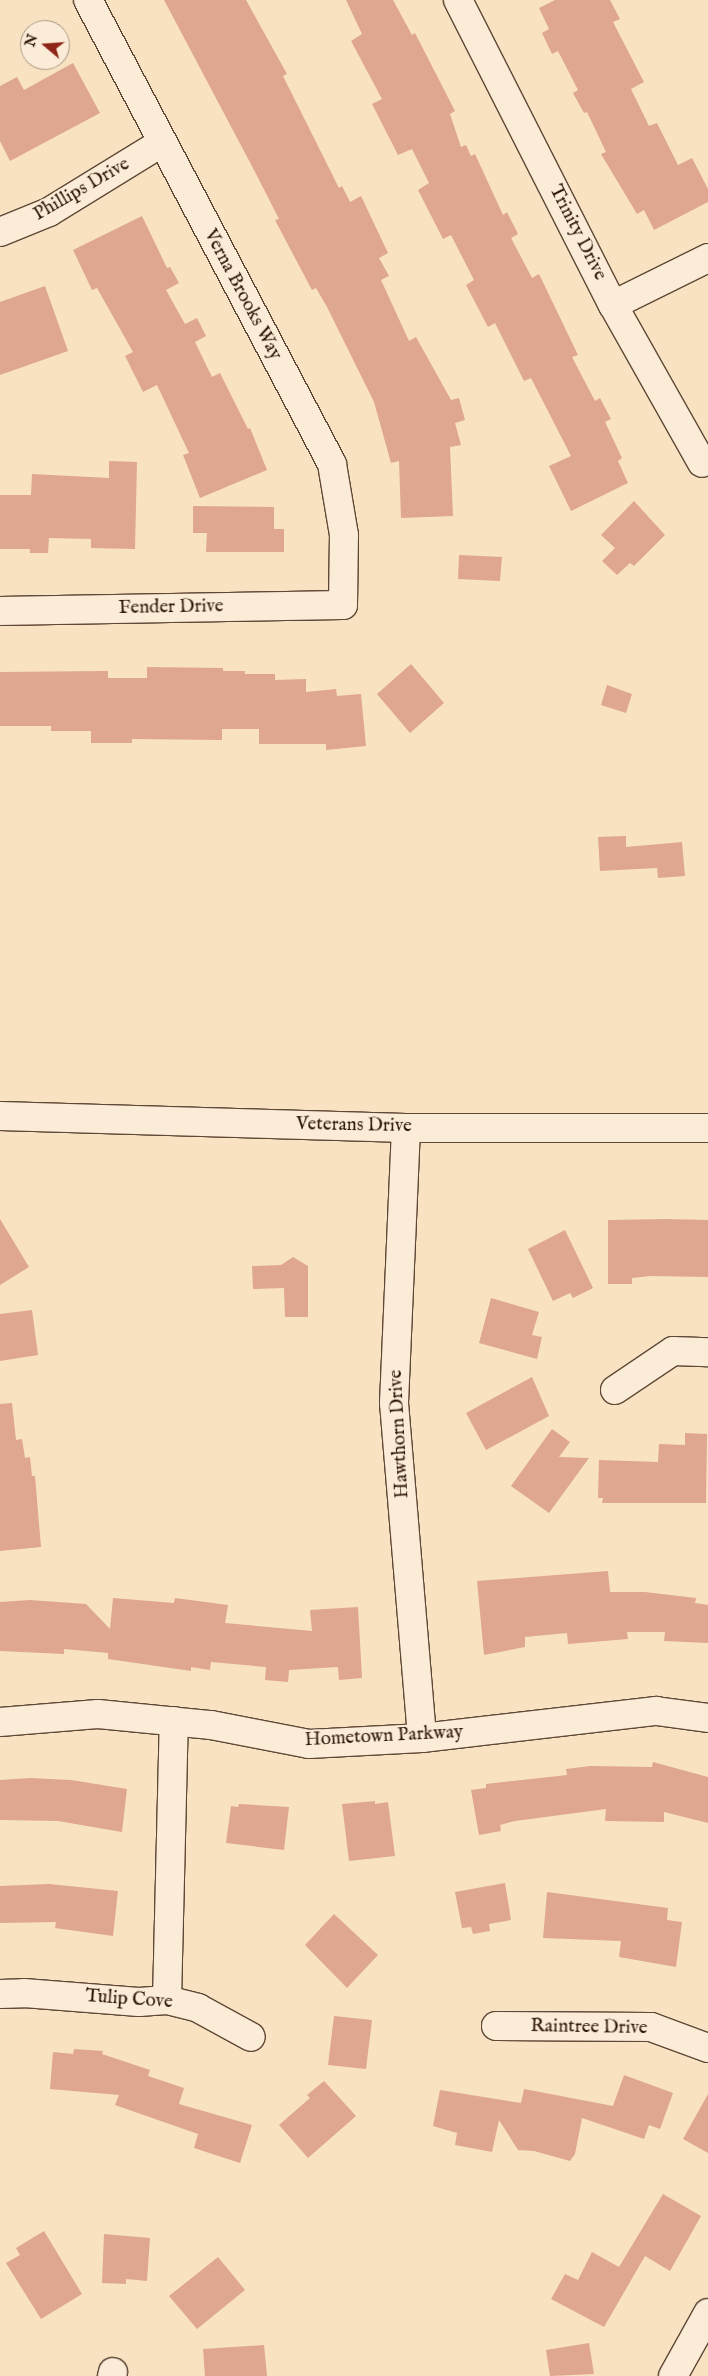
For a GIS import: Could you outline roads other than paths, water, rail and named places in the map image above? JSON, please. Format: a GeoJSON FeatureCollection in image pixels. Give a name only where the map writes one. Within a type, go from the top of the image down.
{"type":"FeatureCollection","features":[{"type":"Feature","properties":{"kind":"street","name":"Verna Brooks Way"},"geometry":{"type":"LineString","coordinates":[[88,0],[161,143],[332,464],[344,535],[343,605]]}},
{"type":"Feature","properties":{"kind":"street","name":"Trinity Drive"},"geometry":{"type":"LineString","coordinates":[[458,0],[613,305],[702,463]]}},
{"type":"Feature","properties":{"kind":"street","name":"Phillips Drive"},"geometry":{"type":"LineString","coordinates":[[0,232],[49,212],[161,143]]}},
{"type":"Feature","properties":{"kind":"street"},"geometry":{"type":"LineString","coordinates":[[613,305],[708,258]]}},
{"type":"Feature","properties":{"kind":"street","name":"Fender Drive"},"geometry":{"type":"LineString","coordinates":[[0,611],[343,605]]}},
{"type":"Feature","properties":{"kind":"street","name":"Veterans Drive"},"geometry":{"type":"LineString","coordinates":[[0,1116],[406,1128],[708,1128]]}},
{"type":"Feature","properties":{"kind":"street","name":"Hawthorn Drive"},"geometry":{"type":"LineString","coordinates":[[406,1128],[394,1403],[422,1738]]}},
{"type":"Feature","properties":{"kind":"street"},"geometry":{"type":"LineString","coordinates":[[615,1390],[673,1351],[708,1352]]}},
{"type":"Feature","properties":{"kind":"street","name":"Hometown Parkway"},"geometry":{"type":"LineString","coordinates":[[0,1722],[98,1714],[212,1725],[309,1744],[422,1738],[656,1711],[708,1718]]}},
{"type":"Feature","properties":{"kind":"street"},"geometry":{"type":"LineString","coordinates":[[167,2000],[174,1721]]}},
{"type":"Feature","properties":{"kind":"street","name":"Tulip Cove"},"geometry":{"type":"LineString","coordinates":[[0,1994],[24,1993],[139,2002],[167,2000],[198,2008],[251,2037]]}},
{"type":"Feature","properties":{"kind":"street","name":"Raintree Drive"},"geometry":{"type":"LineString","coordinates":[[496,2026],[651,2027],[708,2048]]}},
{"type":"Feature","properties":{"kind":"street"},"geometry":{"type":"LineString","coordinates":[[673,2376],[708,2313]]}}]}
